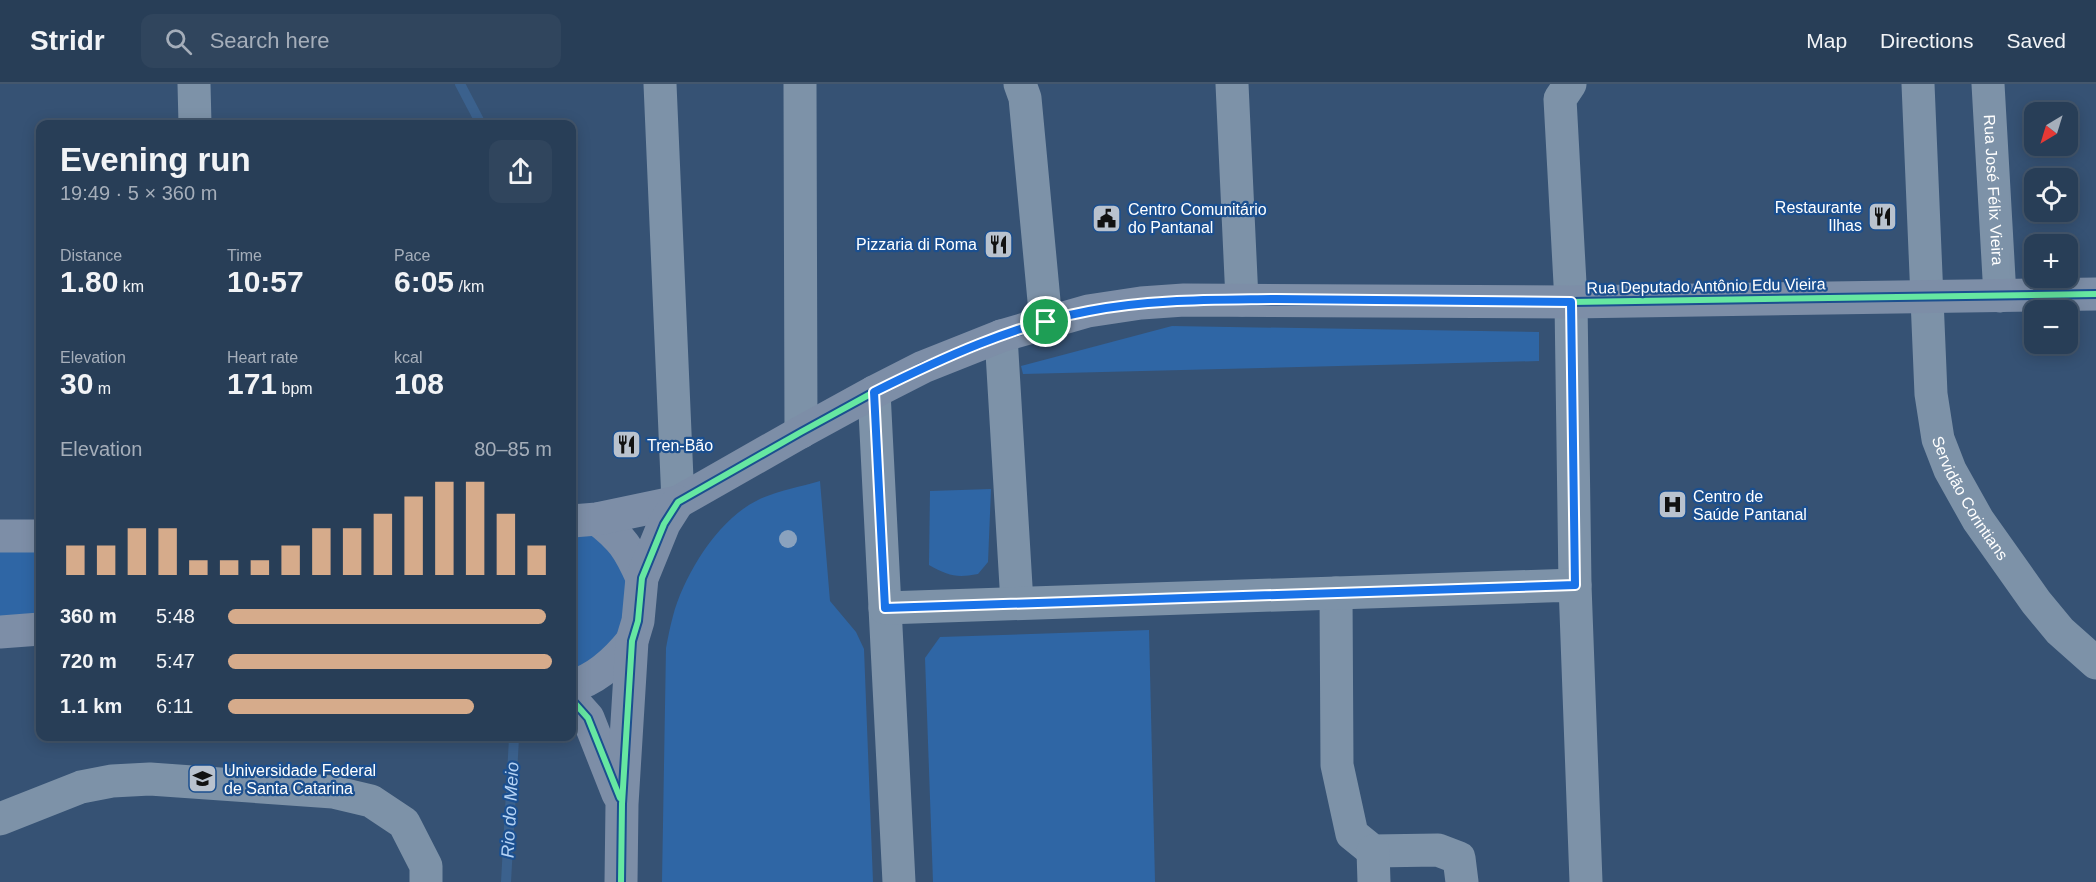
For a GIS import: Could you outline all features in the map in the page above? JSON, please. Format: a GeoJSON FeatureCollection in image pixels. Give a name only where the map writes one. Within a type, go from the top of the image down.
{"type":"FeatureCollection","features":[{"type":"Feature","properties":{"kind":"main road","name":"Rua Deputado Antônio Edu Vieira"},"geometry":{"type":"LineString","coordinates":[[584,520],[678,502],[874,392],[923,368],[1001,336],[1088,311],[1141,303],[1184,300],[1571,302],[2096,294]]}},
{"type":"Feature","properties":{"kind":"main road"},"geometry":{"type":"LineString","coordinates":[[621,882],[622,804],[632,641],[638,621],[642,578],[664,524],[678,502]]}},
{"type":"Feature","properties":{"kind":"main road"},"geometry":{"type":"LineString","coordinates":[[584,520],[617,535],[631,553],[642,578]]}},
{"type":"Feature","properties":{"kind":"main road"},"geometry":{"type":"LineString","coordinates":[[0,536],[36,536]]}},
{"type":"Feature","properties":{"kind":"main road"},"geometry":{"type":"LineString","coordinates":[[0,632],[36,628]]}},
{"type":"Feature","properties":{"kind":"main road"},"geometry":{"type":"LineString","coordinates":[[576,684],[602,671],[618,659],[632,641]]}},
{"type":"Feature","properties":{"kind":"main road"},"geometry":{"type":"LineString","coordinates":[[576,704],[588,718],[622,804]]}},
{"type":"Feature","properties":{"kind":"street"},"geometry":{"type":"LineString","coordinates":[[194,84],[195,120]]}},
{"type":"Feature","properties":{"kind":"street"},"geometry":{"type":"LineString","coordinates":[[660,84],[678,502]]}},
{"type":"Feature","properties":{"kind":"street"},"geometry":{"type":"LineString","coordinates":[[800,84],[801,432]]}},
{"type":"Feature","properties":{"kind":"street"},"geometry":{"type":"LineString","coordinates":[[1020,84],[1025,98],[1046,322]]}},
{"type":"Feature","properties":{"kind":"street"},"geometry":{"type":"LineString","coordinates":[[1232,84],[1242,300]]}},
{"type":"Feature","properties":{"kind":"street"},"geometry":{"type":"LineString","coordinates":[[1570,84],[1560,99],[1571,302],[1575,585],[1586,882]]}},
{"type":"Feature","properties":{"kind":"street","name":"Servidão Corintians"},"geometry":{"type":"LineString","coordinates":[[1918,84],[1931,394],[1938,439],[1950,470],[1978,520],[2036,602],[2060,631],[2096,663]]}},
{"type":"Feature","properties":{"kind":"street","name":"Rua José Félix Vieira"},"geometry":{"type":"LineString","coordinates":[[1988,84],[2000,296]]}},
{"type":"Feature","properties":{"kind":"street"},"geometry":{"type":"LineString","coordinates":[[1001,336],[1017,603]]}},
{"type":"Feature","properties":{"kind":"street"},"geometry":{"type":"LineString","coordinates":[[874,392],[898,882]]}},
{"type":"Feature","properties":{"kind":"street"},"geometry":{"type":"LineString","coordinates":[[885,608],[1575,585]]}},
{"type":"Feature","properties":{"kind":"street"},"geometry":{"type":"LineString","coordinates":[[1336,593],[1337,765],[1352,834],[1374,867],[1438,850],[1459,858],[1462,882]]}},
{"type":"Feature","properties":{"kind":"street"},"geometry":{"type":"LineString","coordinates":[[0,819],[81,787],[112,781],[150,779],[333,792],[371,801],[404,823],[426,866],[426,882]]}},
{"type":"Feature","properties":{"kind":"shaded area"},"geometry":{"type":"Polygon","coordinates":[[[1172,326],[1539,332],[1539,361],[1023,374],[1021,366],[1172,326]]]}},
{"type":"Feature","properties":{"kind":"shaded area"},"geometry":{"type":"Polygon","coordinates":[[[820,481],[830,601],[856,632],[864,649],[873,882],[662,882],[666,648],[678,600],[694,566],[716,534],[729,520],[765,497],[820,481]]]}},
{"type":"Feature","properties":{"kind":"shaded area"},"geometry":{"type":"Polygon","coordinates":[[[991,489],[988,562],[978,574],[964,576],[947,574],[929,565],[930,491],[991,489]]]}},
{"type":"Feature","properties":{"kind":"shaded area"},"geometry":{"type":"Polygon","coordinates":[[[587,526],[631,569],[627,637],[576,673],[576,527],[587,526]]]}},
{"type":"Feature","properties":{"kind":"shaded area"},"geometry":{"type":"Polygon","coordinates":[[[36,544],[36,617],[0,620],[0,546],[36,544]]]}},
{"type":"Feature","properties":{"kind":"shaded area"},"geometry":{"type":"Polygon","coordinates":[[[1149,630],[1155,882],[933,882],[925,658],[940,637],[1149,630]]]}},
{"type":"Feature","properties":{"kind":"waterway","name":"Rio do Meio"},"geometry":{"type":"LineString","coordinates":[[460,84],[479,120]]}},
{"type":"Feature","properties":{"kind":"waterway","name":"Rio do Meio"},"geometry":{"type":"LineString","coordinates":[[506,882],[514,741]]}},
{"type":"Feature","properties":{"kind":"cycle path"},"geometry":{"type":"LineString","coordinates":[[621,882],[622,804],[632,641],[638,621],[642,578],[664,524],[678,502],[801,432],[923,367],[1001,336],[1088,311],[1141,303],[1184,300],[1571,302],[2096,294]]}},
{"type":"Feature","properties":{"kind":"cycle path"},"geometry":{"type":"LineString","coordinates":[[576,704],[588,718],[620,798]]}},
{"type":"Feature","properties":{"kind":"place","name":"Restaurante Ilhas"},"geometry":{"type":"Point","coordinates":[1883,216]}},
{"type":"Feature","properties":{"kind":"place","name":"Centro Comunitário do Pantanal"},"geometry":{"type":"Point","coordinates":[1107,218]}},
{"type":"Feature","properties":{"kind":"place","name":"Pizzaria di Roma"},"geometry":{"type":"Point","coordinates":[998,244]}},
{"type":"Feature","properties":{"kind":"place","name":"Tren-Bão"},"geometry":{"type":"Point","coordinates":[626,445]}},
{"type":"Feature","properties":{"kind":"place","name":"Centro de Saúde Pantanal"},"geometry":{"type":"Point","coordinates":[1672,505]}},
{"type":"Feature","properties":{"kind":"place","name":"Universidade Federal de Santa Catarina"},"geometry":{"type":"Point","coordinates":[203,779]}},
{"type":"Feature","properties":{"kind":"route"},"geometry":{"type":"LineString","coordinates":[[1184,300],[1571,302],[1575,585],[885,608],[874,392],[923,368],[1001,336],[1046,322],[1088,311],[1141,303],[1184,300]]}}]}
